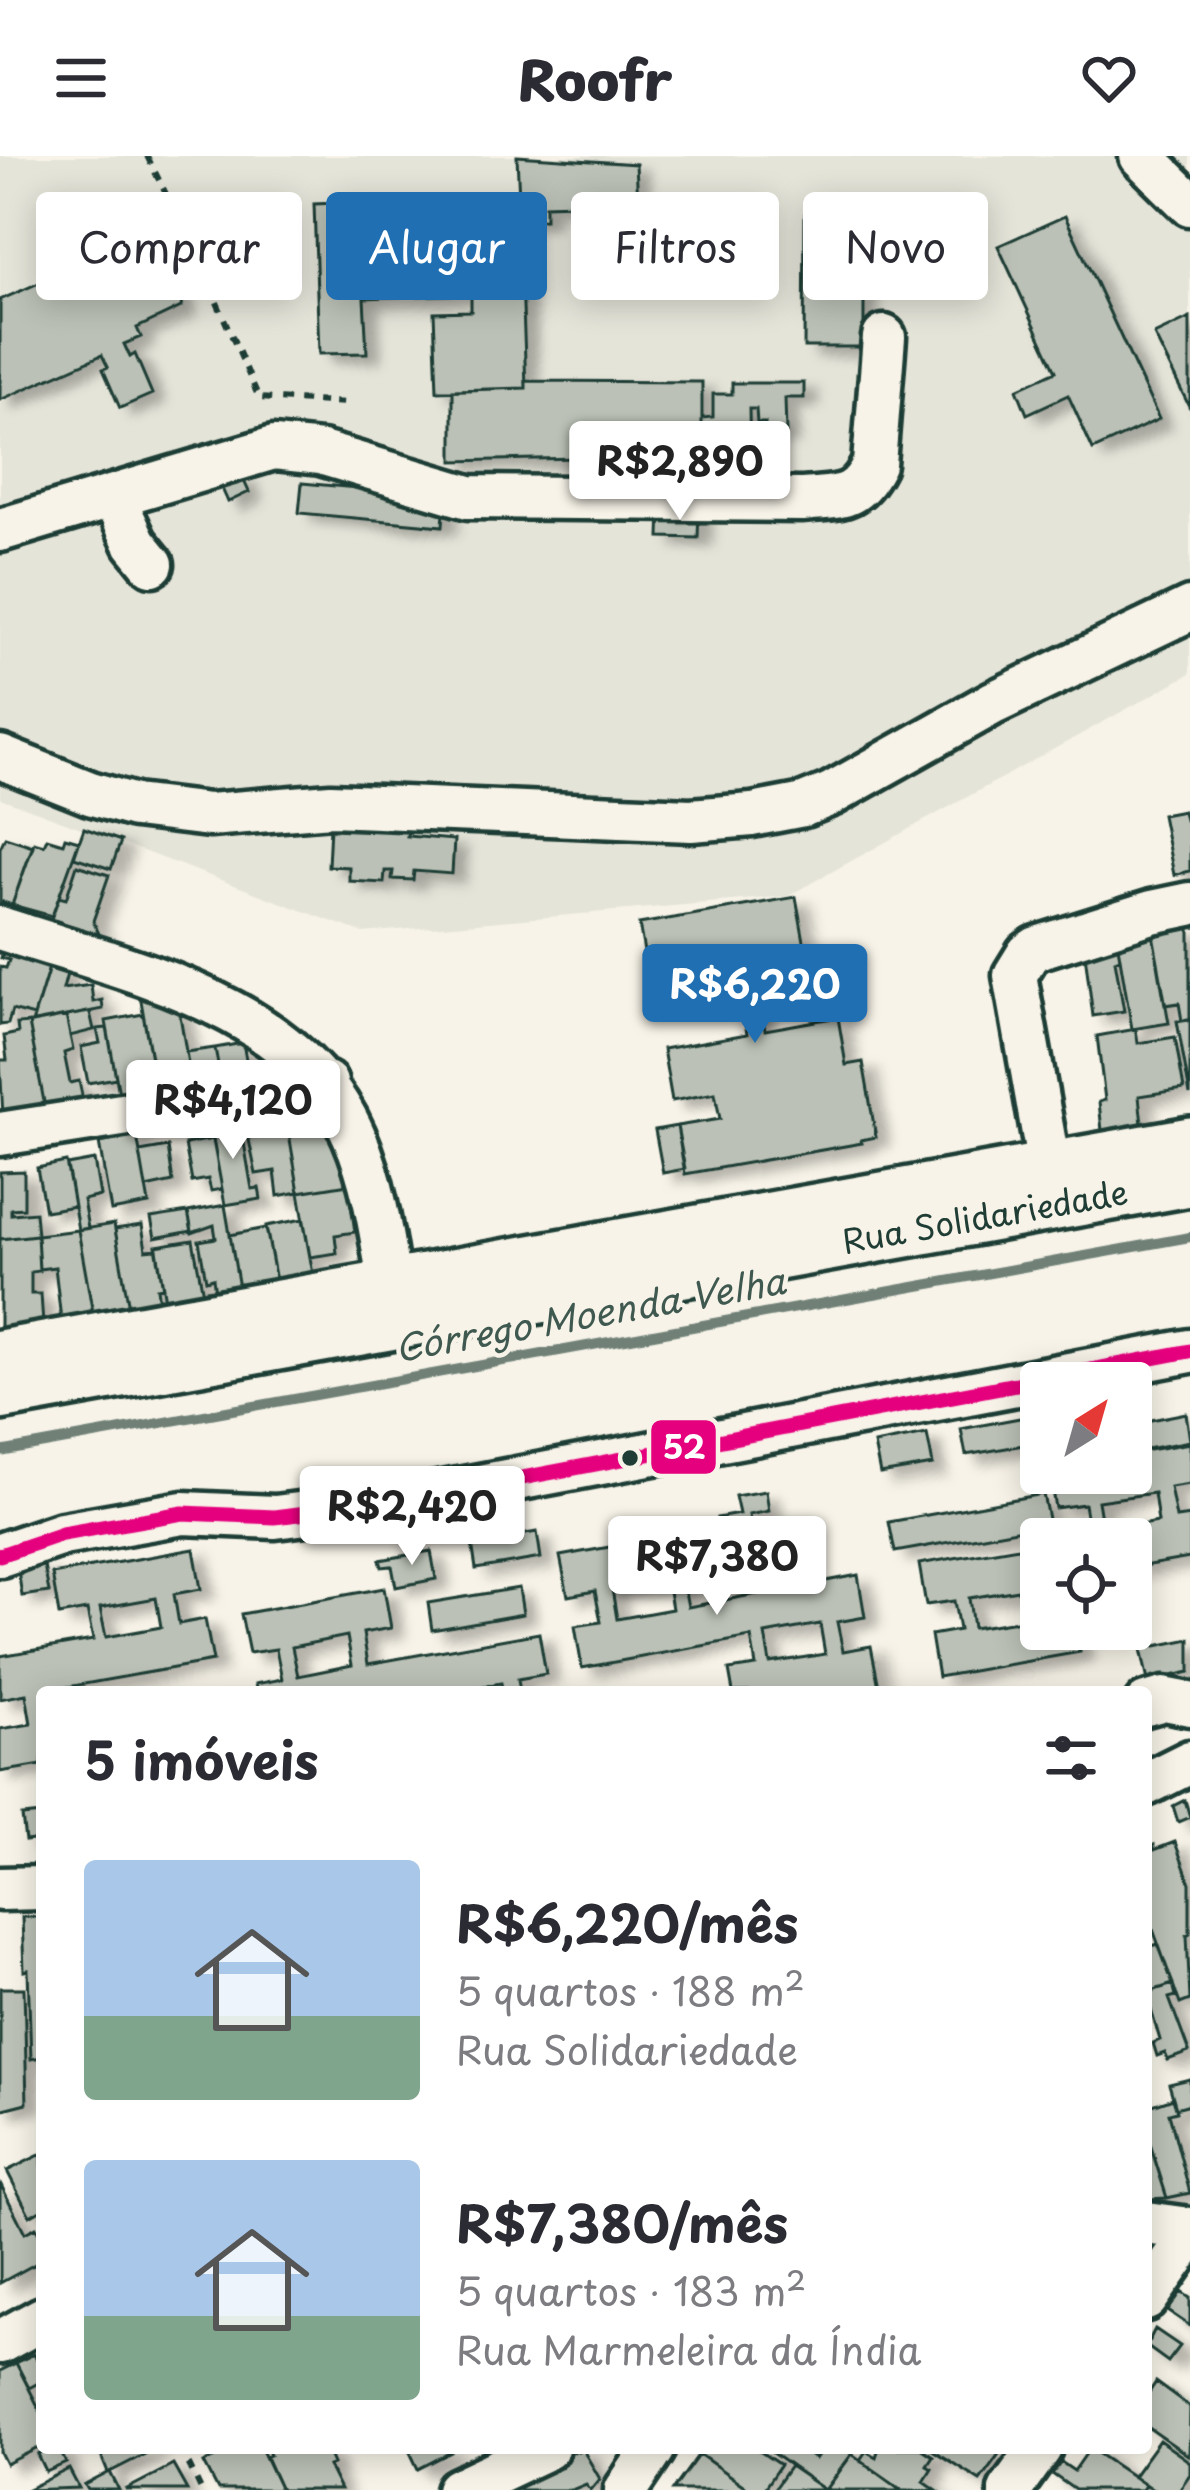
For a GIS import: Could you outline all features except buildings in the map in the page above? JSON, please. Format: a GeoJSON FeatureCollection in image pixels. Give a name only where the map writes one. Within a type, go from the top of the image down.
{"type":"FeatureCollection","features":[{"type":"Feature","properties":{"kind":"main road","name":"Rua Solidariedade"},"geometry":{"type":"LineString","coordinates":[[0,1394],[393,1305],[1052,1186],[1190,1142]]}},
{"type":"Feature","properties":{"kind":"main road","name":"Rua Solidariedade"},"geometry":{"type":"LineString","coordinates":[[1052,1186],[1190,1180]]}},
{"type":"Feature","properties":{"kind":"main road","name":"Rua Solidariedade"},"geometry":{"type":"LineString","coordinates":[[0,1356],[393,1305]]}},
{"type":"Feature","properties":{"kind":"street"},"geometry":{"type":"LineString","coordinates":[[1141,156],[1190,203]]}},
{"type":"Feature","properties":{"kind":"street"},"geometry":{"type":"LineString","coordinates":[[1165,156],[1190,203]]}},
{"type":"Feature","properties":{"kind":"street"},"geometry":{"type":"LineString","coordinates":[[0,530],[274,448],[321,453],[469,497],[803,500],[851,495],[874,464],[884,337]]}},
{"type":"Feature","properties":{"kind":"street"},"geometry":{"type":"LineString","coordinates":[[114,498],[135,543],[152,564]]}},
{"type":"Feature","properties":{"kind":"street"},"geometry":{"type":"LineString","coordinates":[[0,758],[135,806],[209,815],[331,806],[669,819],[752,815],[804,805],[831,794],[993,703],[1190,609]]}},
{"type":"Feature","properties":{"kind":"street"},"geometry":{"type":"LineString","coordinates":[[1052,1186],[1015,975],[1020,964],[1036,948],[1152,911],[1190,904]]}},
{"type":"Feature","properties":{"kind":"street"},"geometry":{"type":"LineString","coordinates":[[0,928],[166,984],[236,1014],[295,1051],[326,1082],[355,1137],[393,1305]]}},
{"type":"Feature","properties":{"kind":"street"},"geometry":{"type":"LineString","coordinates":[[0,1134],[326,1082]]}},
{"type":"Feature","properties":{"kind":"street"},"geometry":{"type":"LineString","coordinates":[[0,1555],[62,1534],[184,1513],[275,1517],[401,1501],[1190,1351]]}},
{"type":"Feature","properties":{"kind":"street"},"geometry":{"type":"LineString","coordinates":[[1152,1702],[1164,1699],[1190,1704]]}},
{"type":"Feature","properties":{"kind":"street"},"geometry":{"type":"LineString","coordinates":[[1152,1781],[1190,1762]]}},
{"type":"Feature","properties":{"kind":"street"},"geometry":{"type":"LineString","coordinates":[[0,1889],[36,1888]]}},
{"type":"Feature","properties":{"kind":"street"},"geometry":{"type":"LineString","coordinates":[[1152,2224],[1190,2233],[1152,2290]]}},
{"type":"Feature","properties":{"kind":"street"},"geometry":{"type":"LineString","coordinates":[[0,2342],[36,2322]]}},
{"type":"Feature","properties":{"kind":"street"},"geometry":{"type":"LineString","coordinates":[[458,2490],[534,2454]]}},
{"type":"Feature","properties":{"kind":"street"},"geometry":{"type":"LineString","coordinates":[[626,2490],[650,2454]]}},
{"type":"Feature","properties":{"kind":"street"},"geometry":{"type":"LineString","coordinates":[[1010,2490],[1036,2454]]}},
{"type":"Feature","properties":{"kind":"path"},"geometry":{"type":"LineString","coordinates":[[147,156],[259,398],[347,403]]}},
{"type":"Feature","properties":{"kind":"path"},"geometry":{"type":"LineString","coordinates":[[184,2454],[201,2490]]}},
{"type":"Feature","properties":{"kind":"shaded area"},"geometry":{"type":"Polygon","coordinates":[[[0,156],[1190,156],[1190,674],[788,896],[363,933],[0,798],[0,156]]]}},
{"type":"Feature","properties":{"kind":"waterway","name":"Córrego Moenda Velha"},"geometry":{"type":"LineString","coordinates":[[0,1452],[1190,1237]]}},
{"type":"Feature","properties":{"kind":"transit line","name":"52"},"geometry":{"type":"LineString","coordinates":[[0,1555],[62,1534],[183,1513],[275,1517],[401,1501],[1190,1351]]}}]}
